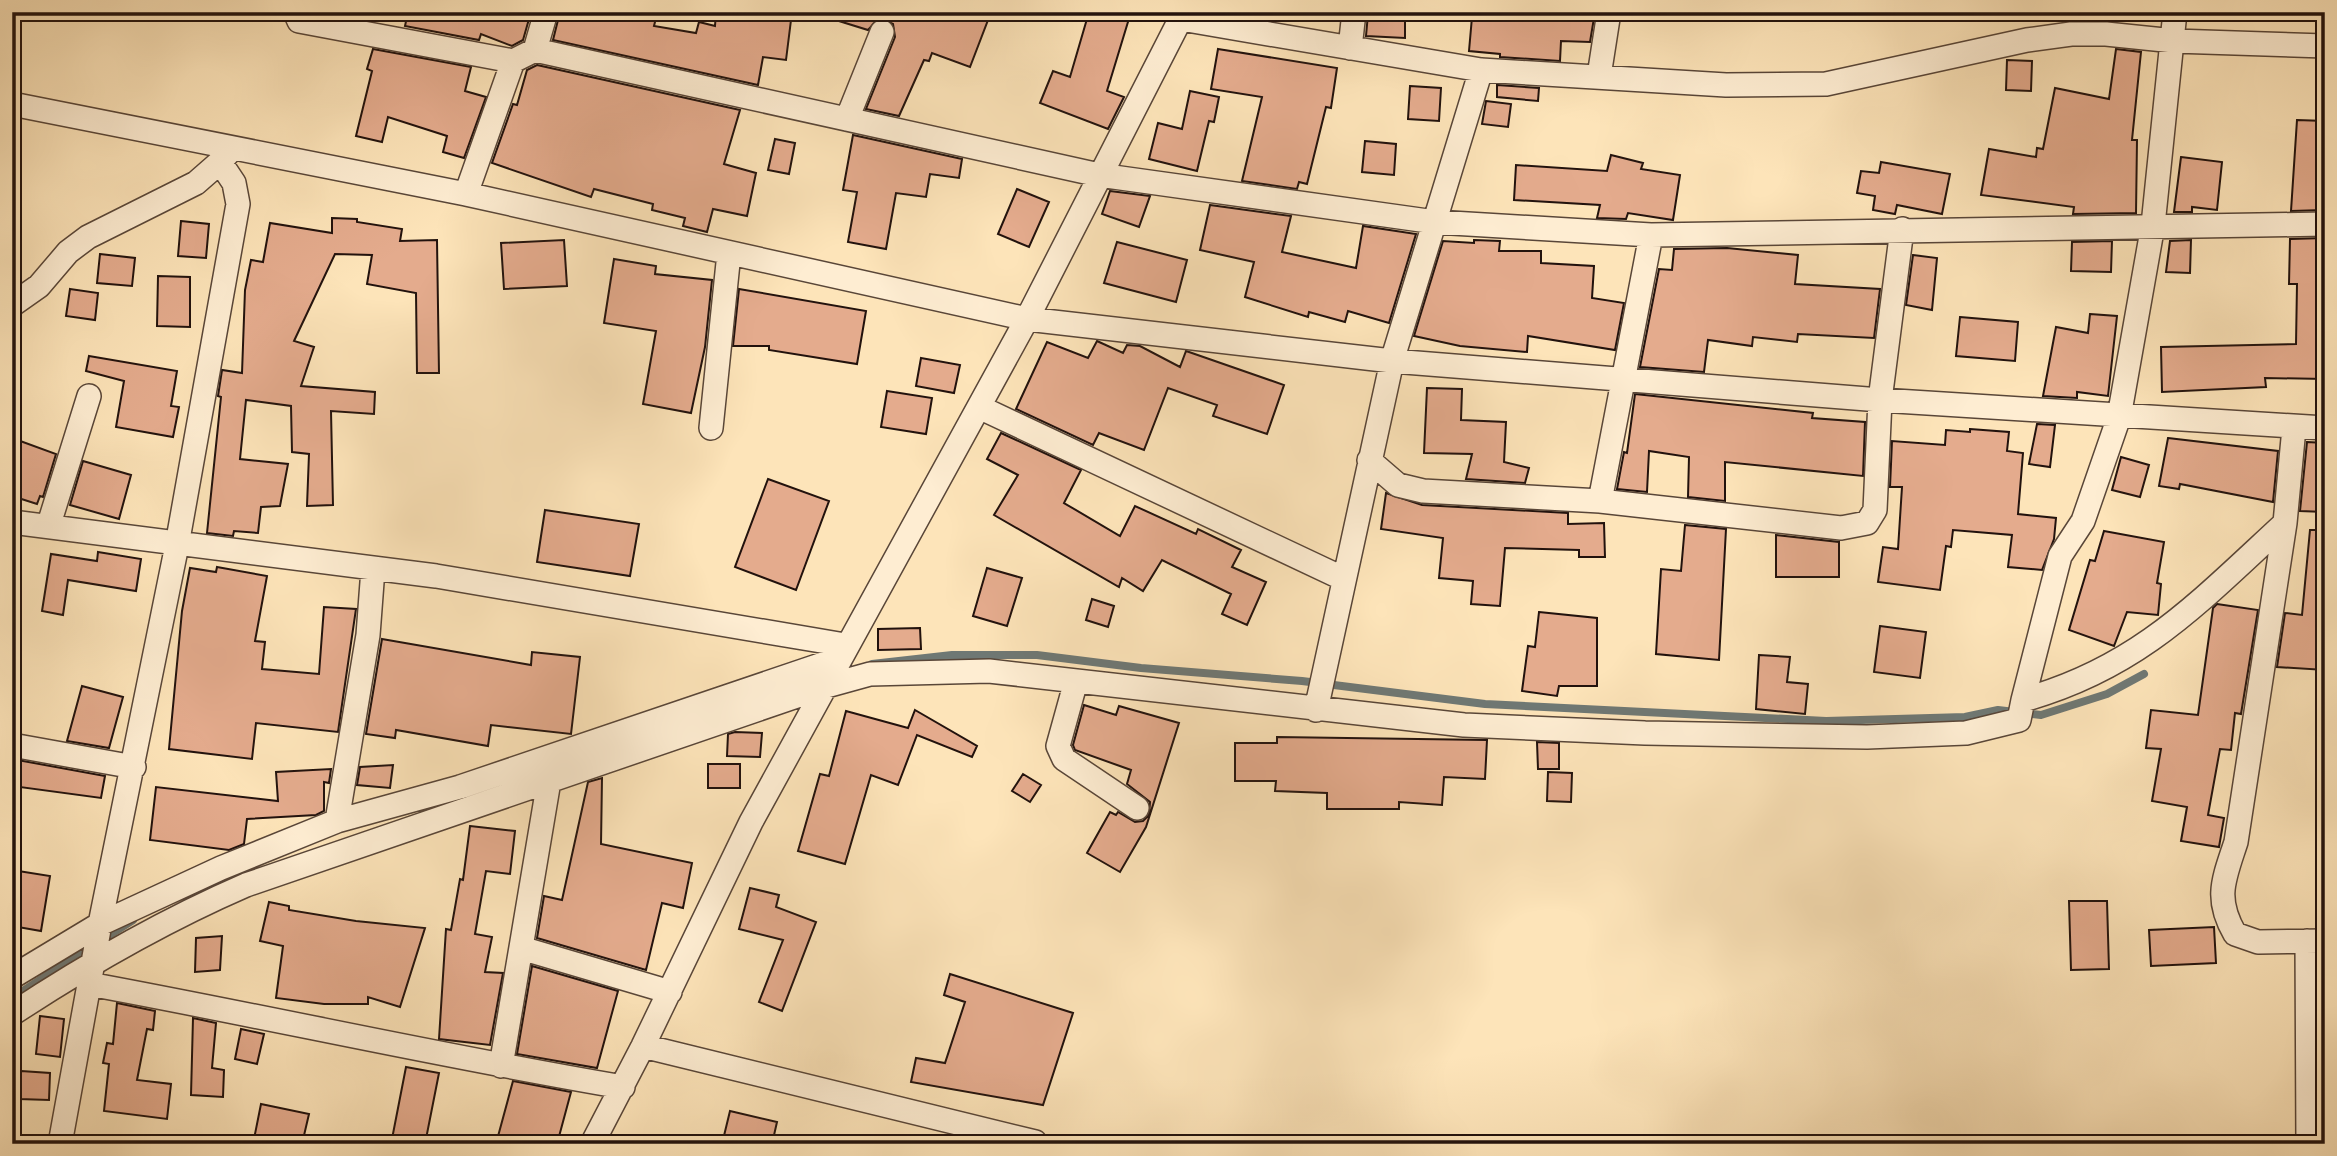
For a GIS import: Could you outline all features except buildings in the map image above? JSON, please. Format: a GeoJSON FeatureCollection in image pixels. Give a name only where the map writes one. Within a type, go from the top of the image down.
{"type":"FeatureCollection","features":[{"type":"Feature","properties":{"kind":"street"},"geometry":{"type":"LineString","coordinates":[[295,12],[299,21],[513,61],[535,50],[1099,175],[1435,222],[1651,235],[2325,224]]}},
{"type":"Feature","properties":{"kind":"street"},"geometry":{"type":"LineString","coordinates":[[535,50],[546,12]]}},
{"type":"Feature","properties":{"kind":"street"},"geometry":{"type":"LineString","coordinates":[[1350,48],[1354,12]]}},
{"type":"Feature","properties":{"kind":"street"},"geometry":{"type":"LineString","coordinates":[[1599,76],[1609,12]]}},
{"type":"Feature","properties":{"kind":"street"},"geometry":{"type":"LineString","coordinates":[[2021,708],[2060,556],[2083,520],[2119,417],[2152,225],[2174,41],[2175,12]]}},
{"type":"Feature","properties":{"kind":"street"},"geometry":{"type":"LineString","coordinates":[[593,1144],[670,992],[751,822],[833,668],[1027,319],[1183,15],[1350,48],[1481,69],[1789,86],[1852,79],[2027,40],[2071,34],[2325,47]]}},
{"type":"Feature","properties":{"kind":"street"},"geometry":{"type":"LineString","coordinates":[[847,119],[882,32]]}},
{"type":"Feature","properties":{"kind":"street"},"geometry":{"type":"LineString","coordinates":[[466,194],[513,61]]}},
{"type":"Feature","properties":{"kind":"street"},"geometry":{"type":"LineString","coordinates":[[1317,703],[1342,578],[1392,362],[1481,69]]}},
{"type":"Feature","properties":{"kind":"street"},"geometry":{"type":"LineString","coordinates":[[12,104],[225,156],[466,194],[1027,319],[1392,362],[1880,401],[2325,428]]}},
{"type":"Feature","properties":{"kind":"street"},"geometry":{"type":"LineString","coordinates":[[12,306],[39,286],[68,251],[88,237],[196,183],[225,156]]}},
{"type":"Feature","properties":{"kind":"street"},"geometry":{"type":"LineString","coordinates":[[60,1144],[89,984],[177,545],[237,204],[234,183],[225,156]]}},
{"type":"Feature","properties":{"kind":"street"},"geometry":{"type":"LineString","coordinates":[[1369,460],[1398,485],[1423,491],[1600,501],[1854,528],[1867,523],[1875,510],[1880,401],[1902,229]]}},
{"type":"Feature","properties":{"kind":"street"},"geometry":{"type":"LineString","coordinates":[[1600,501],[1651,235]]}},
{"type":"Feature","properties":{"kind":"street"},"geometry":{"type":"LineString","coordinates":[[711,428],[729,253]]}},
{"type":"Feature","properties":{"kind":"street"},"geometry":{"type":"LineString","coordinates":[[49,524],[89,396]]}},
{"type":"Feature","properties":{"kind":"street"},"geometry":{"type":"LineString","coordinates":[[979,407],[1342,578]]}},
{"type":"Feature","properties":{"kind":"street"},"geometry":{"type":"LineString","coordinates":[[2294,428],[2284,523],[2236,842],[2225,878],[2222,912],[2235,934],[2258,942],[2316,941],[2308,1144]]}},
{"type":"Feature","properties":{"kind":"street"},"geometry":{"type":"LineString","coordinates":[[12,522],[49,524],[177,545],[436,576],[833,668],[870,674],[915,671],[1023,673],[1076,681],[1317,703],[1464,725],[1645,733],[1853,737],[1966,733],[2107,669],[2159,636],[2284,523]]}},
{"type":"Feature","properties":{"kind":"street"},"geometry":{"type":"LineString","coordinates":[[337,821],[368,635],[373,569]]}},
{"type":"Feature","properties":{"kind":"street"},"geometry":{"type":"LineString","coordinates":[[15,972],[171,918],[246,885],[550,781],[833,668]]}},
{"type":"Feature","properties":{"kind":"street"},"geometry":{"type":"LineString","coordinates":[[12,1014],[98,942],[221,868],[337,821],[460,787],[833,668]]}},
{"type":"Feature","properties":{"kind":"street"},"geometry":{"type":"LineString","coordinates":[[1076,681],[1058,746],[1063,759],[1137,808]]}},
{"type":"Feature","properties":{"kind":"street"},"geometry":{"type":"LineString","coordinates":[[12,745],[134,767]]}},
{"type":"Feature","properties":{"kind":"street"},"geometry":{"type":"LineString","coordinates":[[501,1066],[550,781]]}},
{"type":"Feature","properties":{"kind":"street"},"geometry":{"type":"LineString","coordinates":[[521,948],[670,992]]}},
{"type":"Feature","properties":{"kind":"street"},"geometry":{"type":"LineString","coordinates":[[89,984],[334,1029],[501,1066],[623,1087]]}},
{"type":"Feature","properties":{"kind":"street"},"geometry":{"type":"LineString","coordinates":[[643,1046],[1035,1142]]}},
{"type":"Feature","properties":{"kind":"waterway"},"geometry":{"type":"LineString","coordinates":[[872,664],[952,655],[1037,655],[1141,668],[1302,681],[1485,704],[1826,721],[1965,717],[1998,710],[2041,715],[2107,694],[2144,674]]}},
{"type":"Feature","properties":{"kind":"waterway"},"geometry":{"type":"LineString","coordinates":[[202,888],[246,874]]}},
{"type":"Feature","properties":{"kind":"waterway"},"geometry":{"type":"LineString","coordinates":[[103,939],[133,920]]}},
{"type":"Feature","properties":{"kind":"waterway"},"geometry":{"type":"LineString","coordinates":[[12,998],[92,946]]}}]}
